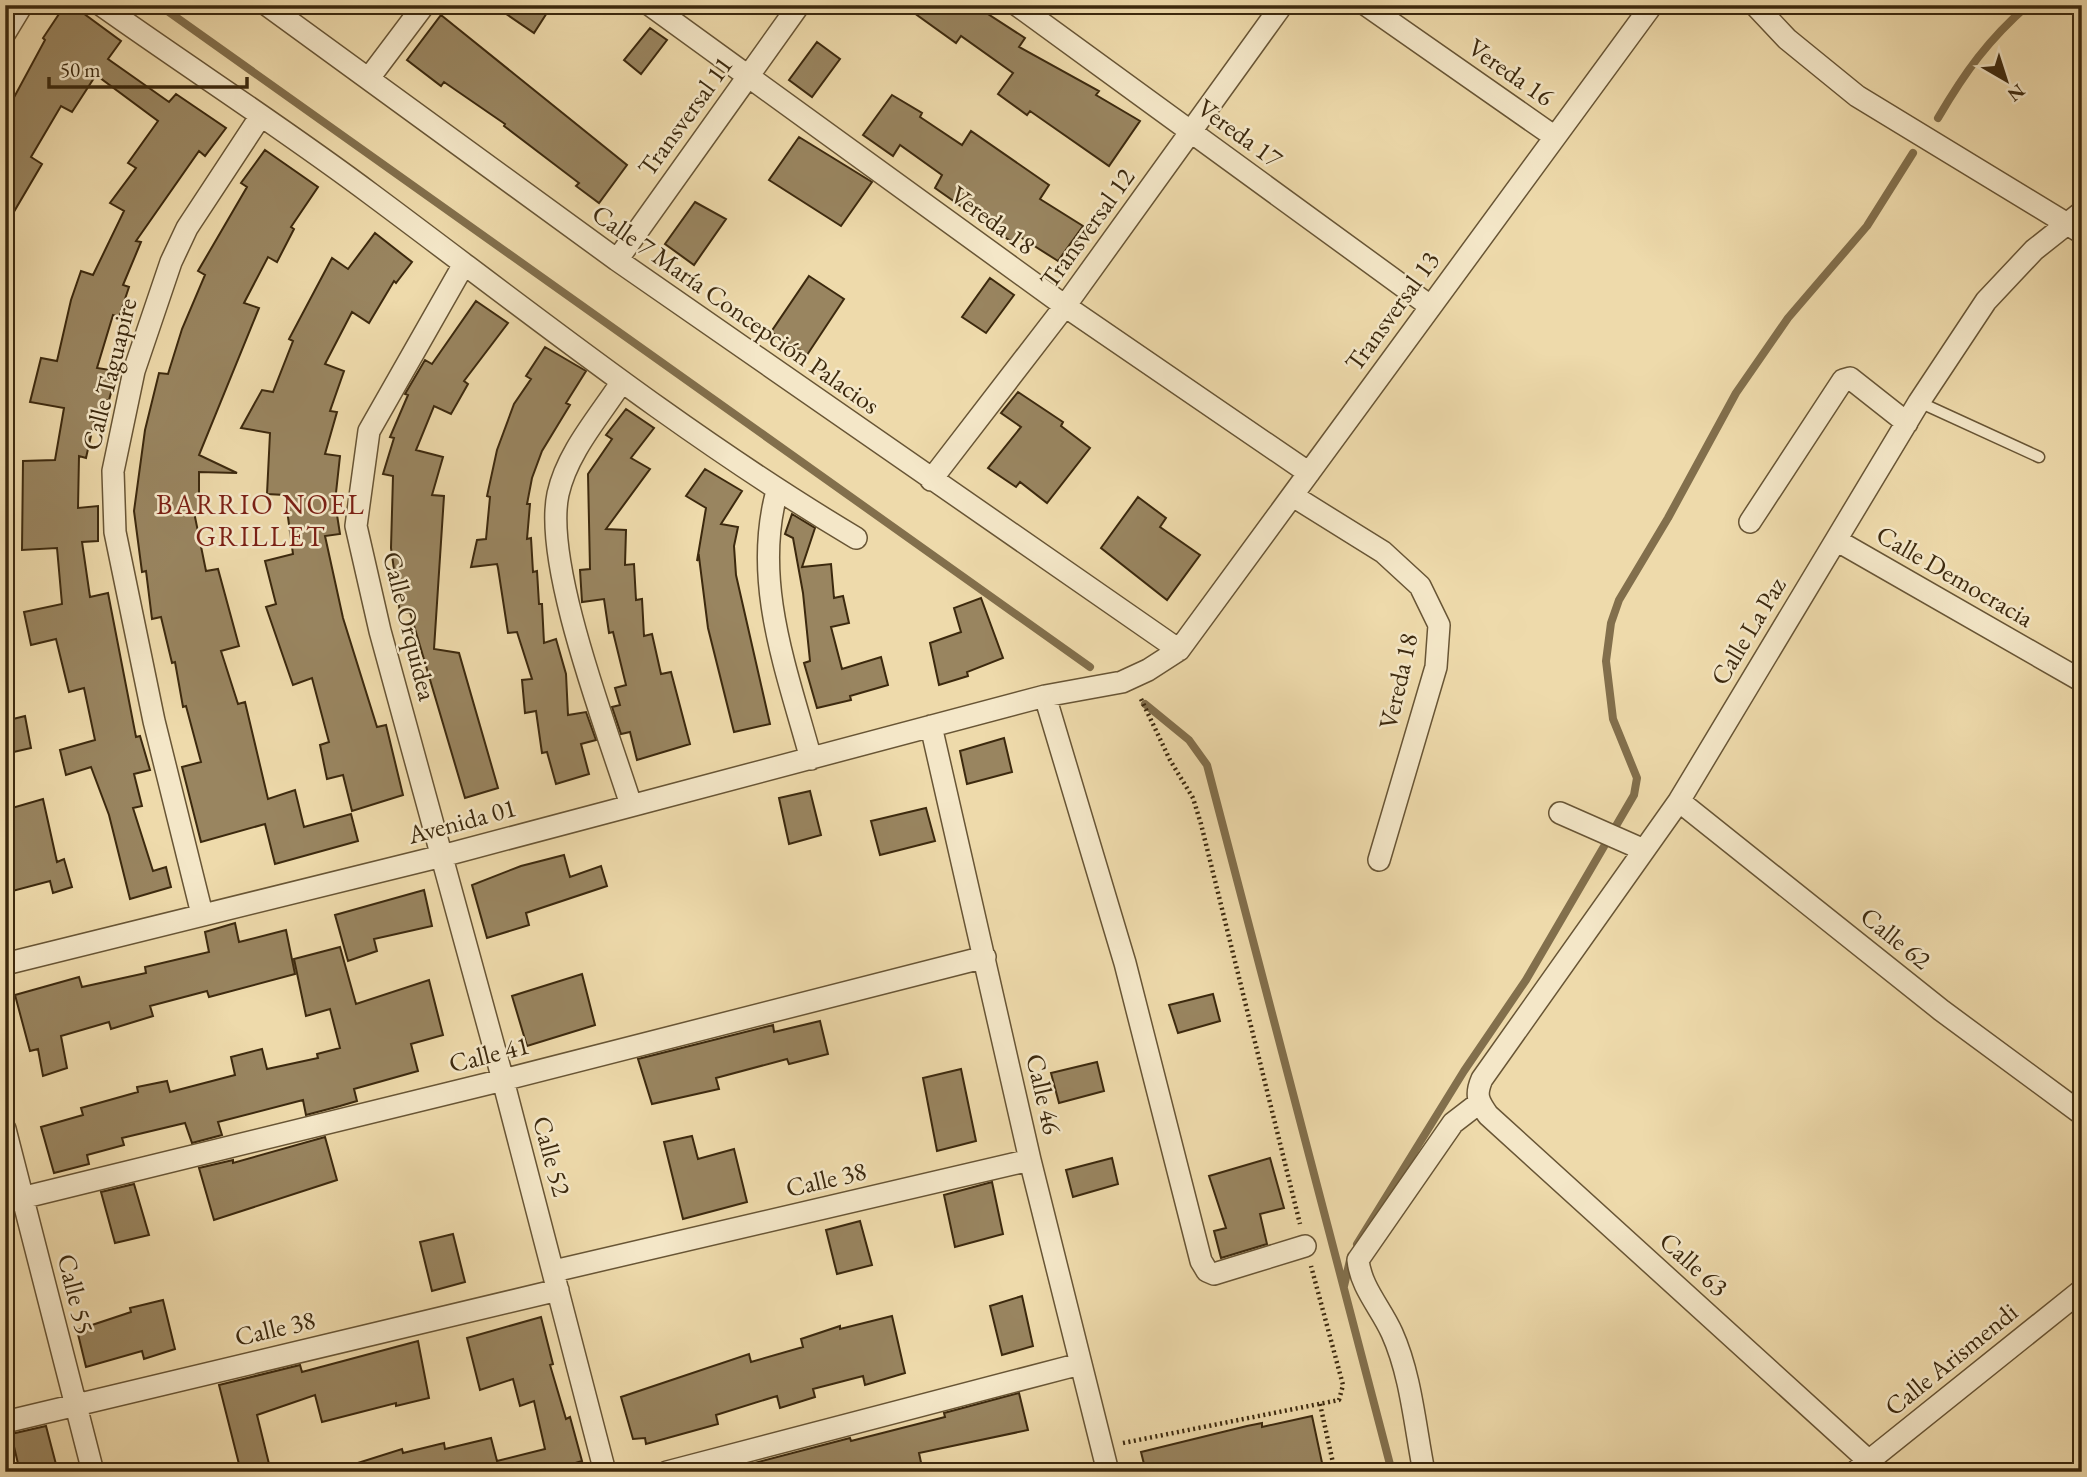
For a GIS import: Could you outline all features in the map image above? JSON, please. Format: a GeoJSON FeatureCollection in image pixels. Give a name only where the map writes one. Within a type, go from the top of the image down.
{"type":"FeatureCollection","features":[{"type":"Feature","properties":{"kind":"street"},"geometry":{"type":"LineString","coordinates":[[5,33],[22,5]]}},
{"type":"Feature","properties":{"kind":"street"},"geometry":{"type":"LineString","coordinates":[[102,5],[368,191],[621,383],[777,491],[856,538]]}},
{"type":"Feature","properties":{"kind":"street","name":"Calle 7 María Concepción Palacios"},"geometry":{"type":"LineString","coordinates":[[267,5],[617,260],[1179,650]]}},
{"type":"Feature","properties":{"kind":"street"},"geometry":{"type":"LineString","coordinates":[[369,78],[424,5]]}},
{"type":"Feature","properties":{"kind":"street","name":"Vereda 18"},"geometry":{"type":"LineString","coordinates":[[650,5],[1065,306],[1309,473]]}},
{"type":"Feature","properties":{"kind":"street","name":"Transversal 11"},"geometry":{"type":"LineString","coordinates":[[617,260],[799,5]]}},
{"type":"Feature","properties":{"kind":"street","name":"Vereda 17"},"geometry":{"type":"LineString","coordinates":[[1017,5],[1430,306]]}},
{"type":"Feature","properties":{"kind":"street","name":"Transversal 12"},"geometry":{"type":"LineString","coordinates":[[931,480],[1065,306],[1282,5]]}},
{"type":"Feature","properties":{"kind":"street","name":"Vereda 16"},"geometry":{"type":"LineString","coordinates":[[1366,5],[1555,137]]}},
{"type":"Feature","properties":{"kind":"street","name":"Transversal 13"},"geometry":{"type":"LineString","coordinates":[[1179,650],[1652,5]]}},
{"type":"Feature","properties":{"kind":"street"},"geometry":{"type":"LineString","coordinates":[[1755,5],[1787,39],[1857,96],[2077,223]]}},
{"type":"Feature","properties":{"kind":"street","name":"Calle Taguapire"},"geometry":{"type":"LineString","coordinates":[[202,914],[154,721],[115,532],[113,471],[137,358],[171,262],[187,228],[260,117]]}},
{"type":"Feature","properties":{"kind":"street","name":"Calle La Paz"},"geometry":{"type":"LineString","coordinates":[[1478,1098],[1482,1079],[1679,800],[1919,402],[1986,300],[2034,250],[2077,223]]}},
{"type":"Feature","properties":{"kind":"street","name":"Calle Orquidea"},"geometry":{"type":"LineString","coordinates":[[442,856],[380,631],[356,526],[369,431],[464,264]]}},
{"type":"Feature","properties":{"kind":"street"},"geometry":{"type":"LineString","coordinates":[[1750,522],[1843,380],[1850,379],[1907,423]]}},
{"type":"Feature","properties":{"kind":"street"},"geometry":{"type":"LineString","coordinates":[[621,383],[572,456],[564,474],[555,513],[555,534],[573,619],[631,805]]}},
{"type":"Feature","properties":{"kind":"street"},"geometry":{"type":"LineString","coordinates":[[777,491],[771,511],[766,565],[772,614],[811,759]]}},
{"type":"Feature","properties":{"kind":"street","name":"Vereda 18"},"geometry":{"type":"LineString","coordinates":[[1293,496],[1383,552],[1420,586],[1439,625],[1436,667],[1379,860]]}},
{"type":"Feature","properties":{"kind":"street","name":"Calle Democracia"},"geometry":{"type":"LineString","coordinates":[[1836,540],[2082,681]]}},
{"type":"Feature","properties":{"kind":"street","name":"Avenida 01"},"geometry":{"type":"LineString","coordinates":[[5,964],[442,856],[1045,696],[1106,687],[1133,677],[1179,650]]}},
{"type":"Feature","properties":{"kind":"street"},"geometry":{"type":"LineString","coordinates":[[1045,696],[1129,976],[1201,1261],[1207,1271],[1214,1273],[1305,1246]]}},
{"type":"Feature","properties":{"kind":"street","name":"Calle 46"},"geometry":{"type":"LineString","coordinates":[[931,726],[1030,1160],[1108,1472]]}},
{"type":"Feature","properties":{"kind":"street","name":"Calle 62"},"geometry":{"type":"LineString","coordinates":[[1679,800],[1941,1010],[2082,1114]]}},
{"type":"Feature","properties":{"kind":"street"},"geometry":{"type":"LineString","coordinates":[[1560,813],[1644,850]]}},
{"type":"Feature","properties":{"kind":"street","name":"Calle 52"},"geometry":{"type":"LineString","coordinates":[[442,856],[605,1472]]}},
{"type":"Feature","properties":{"kind":"street","name":"Calle 41"},"geometry":{"type":"LineString","coordinates":[[14,1199],[503,1080],[985,957]]}},
{"type":"Feature","properties":{"kind":"street"},"geometry":{"type":"LineString","coordinates":[[1424,1472],[1404,1371],[1392,1333],[1360,1275],[1358,1260],[1452,1123],[1478,1098]]}},
{"type":"Feature","properties":{"kind":"street","name":"Calle 63"},"geometry":{"type":"LineString","coordinates":[[1478,1098],[1498,1125],[1868,1468]]}},
{"type":"Feature","properties":{"kind":"street","name":"Calle 55"},"geometry":{"type":"LineString","coordinates":[[5,1129],[14,1199],[93,1472]]}},
{"type":"Feature","properties":{"kind":"street","name":"Calle 38"},"geometry":{"type":"LineString","coordinates":[[5,1422],[1030,1160]]}},
{"type":"Feature","properties":{"kind":"street","name":"Calle Arismendi"},"geometry":{"type":"LineString","coordinates":[[1868,1468],[2082,1290]]}},
{"type":"Feature","properties":{"kind":"street"},"geometry":{"type":"LineString","coordinates":[[667,1472],[1080,1364]]}},
{"type":"Feature","properties":{"kind":"lane"},"geometry":{"type":"LineString","coordinates":[[1919,402],[2039,457]]}},
{"type":"Feature","properties":{"kind":"path"},"geometry":{"type":"LineString","coordinates":[[1102,1447],[1339,1400],[1343,1385],[1305,1246],[1201,824],[1193,798],[1170,760],[1133,677]]}},
{"type":"Feature","properties":{"kind":"path"},"geometry":{"type":"LineString","coordinates":[[1320,1404],[1335,1472]]}},
{"type":"Feature","properties":{"kind":"building"},"geometry":{"type":"Polygon","coordinates":[[[65,5],[72,5],[121,41],[108,59],[169,102],[176,94],[226,128],[205,156],[199,151],[136,241],[141,242],[123,285],[129,287],[119,317],[113,315],[97,368],[117,371],[109,400],[101,401],[101,414],[96,413],[86,458],[79,456],[78,508],[98,506],[98,541],[82,542],[90,597],[108,593],[136,737],[140,736],[150,770],[134,774],[142,806],[133,808],[153,871],[166,867],[171,887],[130,899],[109,815],[91,767],[66,775],[60,750],[95,740],[84,688],[69,692],[56,639],[31,645],[24,612],[62,604],[57,548],[22,550],[23,461],[55,460],[64,408],[30,402],[41,358],[57,361],[71,300],[81,271],[93,275],[124,211],[110,203],[136,168],[128,163],[158,121],[96,75],[72,112],[61,106],[31,157],[42,164],[5,227],[5,114],[45,40],[43,38],[65,5]]]}},
{"type":"Feature","properties":{"kind":"building"},"geometry":{"type":"Polygon","coordinates":[[[493,5],[552,5],[534,33],[493,5]]]}},
{"type":"Feature","properties":{"kind":"building"},"geometry":{"type":"Polygon","coordinates":[[[903,5],[974,5],[1025,38],[1019,47],[1099,91],[1096,95],[1140,121],[1109,166],[1030,111],[1027,115],[998,94],[1013,73],[961,36],[956,43],[903,5]]]}},
{"type":"Feature","properties":{"kind":"building"},"geometry":{"type":"Polygon","coordinates":[[[441,15],[627,165],[599,203],[576,186],[579,183],[504,126],[505,124],[444,82],[441,86],[407,60],[441,15]]]}},
{"type":"Feature","properties":{"kind":"building"},"geometry":{"type":"Polygon","coordinates":[[[650,28],[667,40],[641,74],[624,60],[650,28]]]}},
{"type":"Feature","properties":{"kind":"building"},"geometry":{"type":"Polygon","coordinates":[[[817,42],[840,59],[812,97],[789,80],[817,42]]]}},
{"type":"Feature","properties":{"kind":"building"},"geometry":{"type":"Polygon","coordinates":[[[892,95],[922,113],[920,117],[962,145],[971,131],[1049,185],[1040,199],[1083,226],[1058,261],[1017,235],[1012,242],[935,188],[942,175],[900,145],[893,156],[863,135],[892,95]]]}},
{"type":"Feature","properties":{"kind":"building"},"geometry":{"type":"Polygon","coordinates":[[[799,137],[872,182],[841,226],[769,180],[799,137]]]}},
{"type":"Feature","properties":{"kind":"building"},"geometry":{"type":"Polygon","coordinates":[[[265,150],[318,187],[291,227],[294,229],[277,262],[268,257],[244,303],[259,308],[199,455],[237,473],[199,472],[199,512],[194,512],[206,571],[218,569],[239,646],[221,651],[238,704],[245,702],[268,799],[295,790],[304,827],[351,814],[358,841],[275,864],[265,824],[201,842],[182,767],[201,762],[186,706],[183,707],[175,662],[172,663],[161,617],[152,619],[146,571],[142,572],[134,511],[145,430],[159,373],[168,374],[182,329],[205,275],[198,271],[247,187],[241,183],[265,150]]]}},
{"type":"Feature","properties":{"kind":"building"},"geometry":{"type":"Polygon","coordinates":[[[695,202],[726,219],[694,265],[665,244],[695,202]]]}},
{"type":"Feature","properties":{"kind":"building"},"geometry":{"type":"Polygon","coordinates":[[[375,233],[412,262],[396,283],[394,281],[369,323],[352,312],[325,364],[344,371],[330,411],[337,412],[325,454],[340,456],[335,502],[340,534],[325,536],[343,618],[377,727],[386,725],[403,795],[352,811],[343,775],[327,779],[320,745],[329,742],[312,678],[293,685],[266,607],[276,604],[265,561],[293,554],[285,495],[267,494],[270,433],[241,428],[262,390],[273,392],[293,341],[289,339],[332,258],[348,269],[375,233]]]}},
{"type":"Feature","properties":{"kind":"building"},"geometry":{"type":"Polygon","coordinates":[[[809,276],[844,299],[807,355],[771,332],[809,276]]]}},
{"type":"Feature","properties":{"kind":"building"},"geometry":{"type":"Polygon","coordinates":[[[990,278],[1014,295],[986,333],[962,317],[990,278]]]}},
{"type":"Feature","properties":{"kind":"building"},"geometry":{"type":"Polygon","coordinates":[[[476,301],[508,323],[464,381],[468,384],[451,414],[434,406],[416,450],[443,457],[432,495],[444,496],[434,649],[459,653],[498,788],[465,798],[410,612],[400,613],[391,548],[393,476],[383,474],[394,438],[390,437],[408,395],[405,394],[425,360],[432,364],[476,301]]]}},
{"type":"Feature","properties":{"kind":"building"},"geometry":{"type":"Polygon","coordinates":[[[545,347],[586,371],[566,403],[570,405],[542,451],[532,478],[527,504],[530,504],[527,539],[531,538],[533,572],[537,571],[544,643],[556,639],[566,674],[568,715],[586,712],[596,740],[581,744],[589,774],[556,784],[547,752],[542,753],[536,711],[525,713],[522,680],[532,679],[517,632],[508,633],[497,564],[471,567],[477,540],[486,539],[490,497],[487,496],[497,450],[514,404],[531,379],[526,376],[545,347]]]}},
{"type":"Feature","properties":{"kind":"building"},"geometry":{"type":"Polygon","coordinates":[[[1018,392],[1063,422],[1061,426],[1090,448],[1047,503],[1020,482],[1016,487],[988,468],[1021,427],[1001,413],[1018,392]]]}},
{"type":"Feature","properties":{"kind":"building"},"geometry":{"type":"Polygon","coordinates":[[[626,409],[654,428],[631,458],[650,469],[606,529],[626,530],[625,565],[634,564],[636,600],[642,599],[644,636],[652,634],[661,674],[671,672],[690,744],[637,760],[630,732],[621,734],[612,707],[620,705],[615,688],[626,685],[613,632],[609,633],[604,599],[582,602],[580,570],[590,569],[588,474],[612,439],[606,435],[626,409]]]}},
{"type":"Feature","properties":{"kind":"building"},"geometry":{"type":"Polygon","coordinates":[[[705,469],[742,491],[721,524],[738,527],[734,546],[736,575],[770,724],[734,732],[708,628],[699,557],[697,561],[706,508],[686,496],[705,469]]]}},
{"type":"Feature","properties":{"kind":"building"},"geometry":{"type":"Polygon","coordinates":[[[1138,497],[1166,518],[1160,527],[1200,555],[1167,600],[1101,548],[1138,497]]]}},
{"type":"Feature","properties":{"kind":"building"},"geometry":{"type":"Polygon","coordinates":[[[792,514],[815,528],[802,567],[831,564],[834,598],[843,596],[849,623],[831,627],[842,669],[881,657],[888,685],[850,696],[851,700],[817,708],[804,663],[810,661],[803,593],[793,538],[785,534],[792,514]]]}},
{"type":"Feature","properties":{"kind":"building"},"geometry":{"type":"Polygon","coordinates":[[[981,598],[1003,658],[967,672],[968,676],[939,685],[930,643],[961,632],[954,608],[981,598]]]}},
{"type":"Feature","properties":{"kind":"building"},"geometry":{"type":"Polygon","coordinates":[[[25,716],[31,748],[5,754],[5,721],[25,716]]]}},
{"type":"Feature","properties":{"kind":"building"},"geometry":{"type":"Polygon","coordinates":[[[1004,738],[1012,772],[967,784],[960,751],[1004,738]]]}},
{"type":"Feature","properties":{"kind":"building"},"geometry":{"type":"Polygon","coordinates":[[[810,791],[821,835],[789,844],[779,798],[810,791]]]}},
{"type":"Feature","properties":{"kind":"building"},"geometry":{"type":"Polygon","coordinates":[[[43,799],[57,862],[64,859],[72,887],[53,893],[50,881],[5,893],[5,810],[43,799]]]}},
{"type":"Feature","properties":{"kind":"building"},"geometry":{"type":"Polygon","coordinates":[[[926,808],[935,841],[880,855],[871,821],[926,808]]]}},
{"type":"Feature","properties":{"kind":"building"},"geometry":{"type":"Polygon","coordinates":[[[564,855],[570,877],[601,866],[607,886],[526,913],[529,925],[487,938],[472,885],[521,866],[564,855]]]}},
{"type":"Feature","properties":{"kind":"building"},"geometry":{"type":"Polygon","coordinates":[[[424,890],[432,926],[374,939],[377,951],[348,961],[335,915],[424,890]]]}},
{"type":"Feature","properties":{"kind":"building"},"geometry":{"type":"Polygon","coordinates":[[[235,923],[239,942],[286,930],[295,974],[209,997],[207,991],[150,1006],[153,1016],[111,1029],[109,1022],[61,1036],[67,1068],[43,1076],[38,1049],[30,1051],[15,995],[79,977],[82,987],[146,973],[145,967],[209,952],[205,932],[235,923]]]}},
{"type":"Feature","properties":{"kind":"building"},"geometry":{"type":"Polygon","coordinates":[[[340,947],[356,1004],[429,980],[443,1035],[411,1044],[418,1071],[354,1089],[357,1101],[306,1115],[303,1100],[218,1122],[222,1135],[192,1143],[185,1123],[122,1138],[124,1145],[87,1155],[89,1164],[54,1173],[41,1127],[83,1115],[81,1108],[138,1092],[137,1087],[167,1081],[170,1092],[235,1075],[231,1057],[262,1049],[267,1069],[318,1058],[317,1054],[340,1048],[330,1009],[306,1016],[294,959],[340,947]]]}},
{"type":"Feature","properties":{"kind":"building"},"geometry":{"type":"Polygon","coordinates":[[[582,974],[595,1025],[527,1046],[512,996],[582,974]]]}},
{"type":"Feature","properties":{"kind":"building"},"geometry":{"type":"Polygon","coordinates":[[[1213,994],[1220,1021],[1178,1033],[1169,1005],[1213,994]]]}},
{"type":"Feature","properties":{"kind":"building"},"geometry":{"type":"Polygon","coordinates":[[[820,1021],[828,1054],[789,1064],[787,1059],[716,1078],[719,1089],[652,1104],[638,1059],[773,1025],[774,1032],[820,1021]]]}},
{"type":"Feature","properties":{"kind":"building"},"geometry":{"type":"Polygon","coordinates":[[[1097,1062],[1104,1091],[1059,1103],[1051,1073],[1097,1062]]]}},
{"type":"Feature","properties":{"kind":"building"},"geometry":{"type":"Polygon","coordinates":[[[961,1069],[976,1141],[937,1151],[923,1078],[961,1069]]]}},
{"type":"Feature","properties":{"kind":"building"},"geometry":{"type":"Polygon","coordinates":[[[692,1136],[698,1159],[734,1149],[747,1202],[683,1219],[664,1142],[692,1136]]]}},
{"type":"Feature","properties":{"kind":"building"},"geometry":{"type":"Polygon","coordinates":[[[325,1137],[337,1180],[214,1220],[199,1168],[233,1160],[233,1163],[325,1137]]]}},
{"type":"Feature","properties":{"kind":"building"},"geometry":{"type":"Polygon","coordinates":[[[1112,1158],[1118,1184],[1073,1197],[1066,1170],[1112,1158]]]}},
{"type":"Feature","properties":{"kind":"building"},"geometry":{"type":"Polygon","coordinates":[[[1270,1158],[1284,1208],[1260,1214],[1267,1244],[1221,1258],[1214,1231],[1226,1228],[1209,1176],[1270,1158]]]}},
{"type":"Feature","properties":{"kind":"building"},"geometry":{"type":"Polygon","coordinates":[[[992,1182],[1003,1234],[955,1247],[944,1195],[992,1182]]]}},
{"type":"Feature","properties":{"kind":"building"},"geometry":{"type":"Polygon","coordinates":[[[134,1184],[149,1235],[115,1243],[101,1192],[134,1184]]]}},
{"type":"Feature","properties":{"kind":"building"},"geometry":{"type":"Polygon","coordinates":[[[860,1221],[872,1265],[837,1274],[826,1230],[860,1221]]]}},
{"type":"Feature","properties":{"kind":"building"},"geometry":{"type":"Polygon","coordinates":[[[453,1234],[465,1282],[432,1291],[420,1242],[453,1234]]]}},
{"type":"Feature","properties":{"kind":"building"},"geometry":{"type":"Polygon","coordinates":[[[1022,1296],[1033,1346],[1002,1355],[990,1306],[1022,1296]]]}},
{"type":"Feature","properties":{"kind":"building"},"geometry":{"type":"Polygon","coordinates":[[[163,1300],[175,1349],[144,1359],[142,1351],[86,1367],[77,1330],[131,1312],[130,1308],[163,1300]]]}},
{"type":"Feature","properties":{"kind":"building"},"geometry":{"type":"Polygon","coordinates":[[[892,1316],[905,1373],[865,1385],[863,1376],[813,1389],[815,1397],[780,1408],[777,1396],[716,1415],[718,1424],[646,1444],[645,1438],[633,1439],[621,1397],[749,1354],[751,1362],[803,1347],[801,1339],[840,1326],[840,1329],[892,1316]]]}},
{"type":"Feature","properties":{"kind":"building"},"geometry":{"type":"Polygon","coordinates":[[[541,1317],[553,1364],[550,1365],[566,1419],[570,1417],[582,1461],[546,1472],[345,1472],[345,1467],[402,1449],[403,1453],[444,1443],[445,1449],[491,1438],[497,1461],[545,1449],[534,1401],[520,1406],[513,1379],[480,1390],[467,1338],[541,1317]]]}},
{"type":"Feature","properties":{"kind":"building"},"geometry":{"type":"Polygon","coordinates":[[[418,1341],[429,1398],[396,1406],[396,1403],[322,1422],[315,1395],[257,1415],[271,1472],[241,1472],[219,1385],[300,1365],[302,1372],[418,1341]]]}},
{"type":"Feature","properties":{"kind":"building"},"geometry":{"type":"Polygon","coordinates":[[[1019,1393],[1028,1430],[919,1453],[923,1472],[720,1472],[850,1438],[851,1441],[945,1417],[944,1413],[1019,1393]]]}},
{"type":"Feature","properties":{"kind":"building"},"geometry":{"type":"Polygon","coordinates":[[[1312,1416],[1324,1472],[1146,1472],[1141,1452],[1247,1426],[1262,1423],[1262,1427],[1312,1416]]]}},
{"type":"Feature","properties":{"kind":"building"},"geometry":{"type":"Polygon","coordinates":[[[46,1426],[58,1472],[20,1472],[11,1434],[46,1426]]]}},
{"type":"Feature","properties":{"kind":"waterway"},"geometry":{"type":"LineString","coordinates":[[159,5],[1090,667]]}},
{"type":"Feature","properties":{"kind":"waterway"},"geometry":{"type":"LineString","coordinates":[[1938,118],[1978,57],[2028,5]]}},
{"type":"Feature","properties":{"kind":"waterway"},"geometry":{"type":"LineString","coordinates":[[1357,1244],[1464,1071],[1526,980],[1634,795],[1637,778],[1613,719],[1606,661],[1611,623],[1619,600],[1668,518],[1736,393],[1788,318],[1867,226],[1913,153]]}},
{"type":"Feature","properties":{"kind":"waterway"},"geometry":{"type":"LineString","coordinates":[[1145,704],[1189,740],[1207,765],[1392,1472]]}},
{"type":"Feature","properties":{"kind":"waterway"},"geometry":{"type":"LineString","coordinates":[[1344,1286],[1351,1256]]}},
{"type":"Feature","properties":{"kind":"district","name":"BARRIO NOEL GRILLET"},"geometry":{"type":"Point","coordinates":[261,520]}}]}
